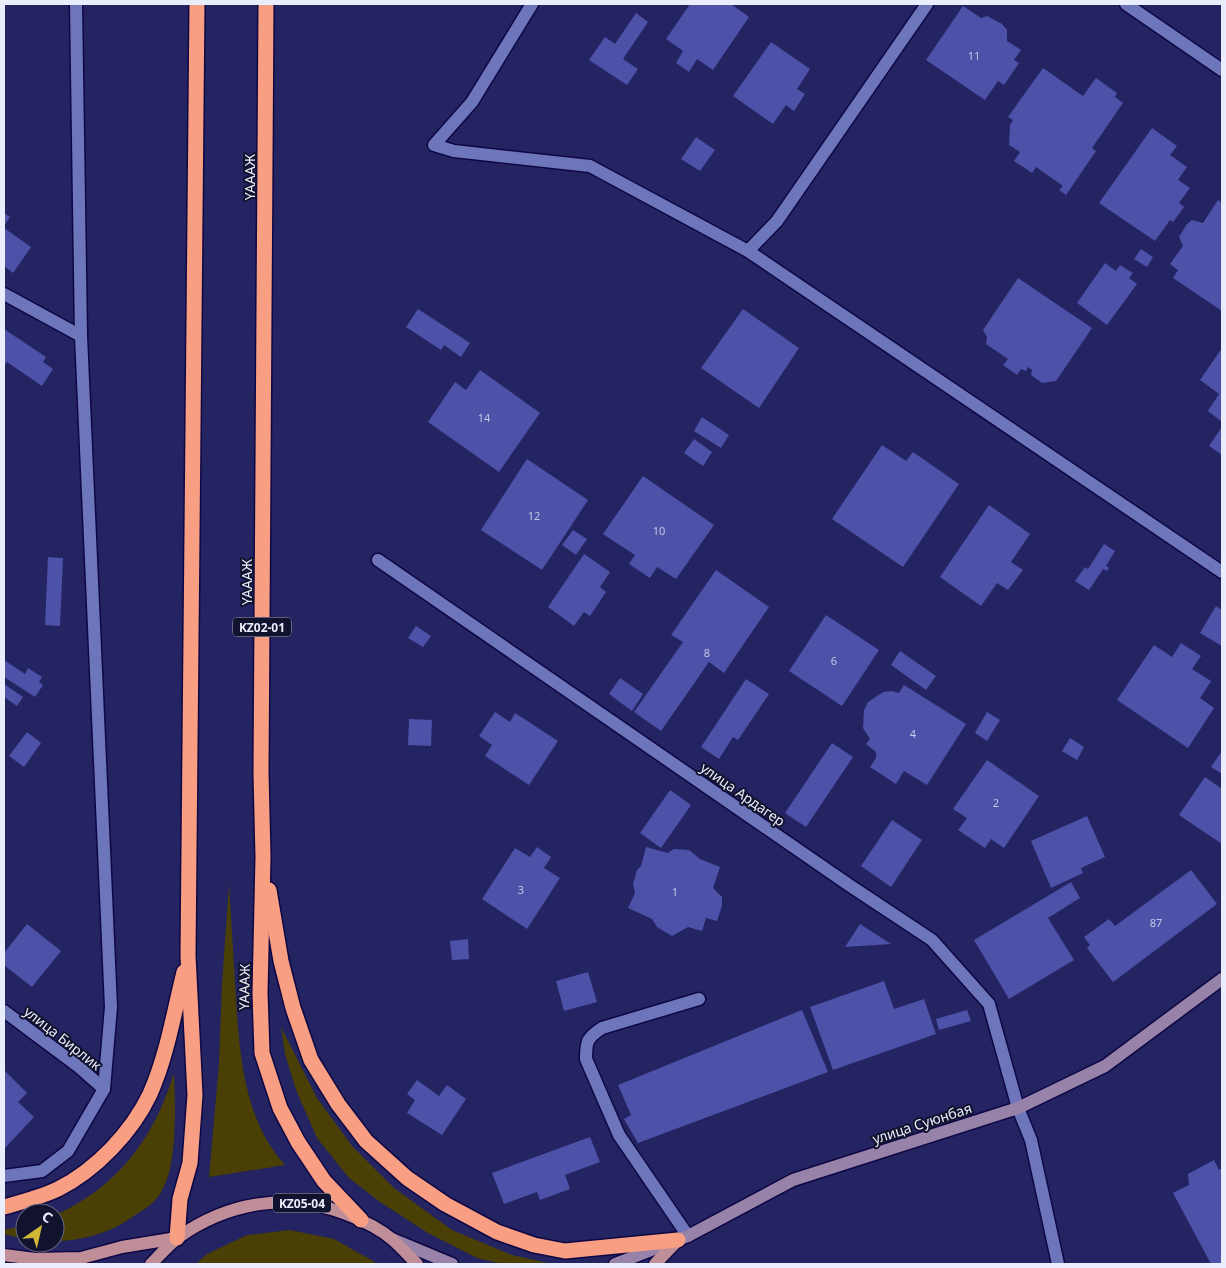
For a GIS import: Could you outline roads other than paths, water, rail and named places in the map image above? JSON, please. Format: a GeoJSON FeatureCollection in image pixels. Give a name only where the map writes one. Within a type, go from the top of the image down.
{"type":"FeatureCollection","features":[{"type":"Feature","properties":{"kind":"highway"},"geometry":{"type":"LineString","coordinates":[[177,1238],[180,1199],[190,1163],[195,1095],[188,956],[197,4]]}},
{"type":"Feature","properties":{"kind":"highway","name":"ҮАААЖ"},"geometry":{"type":"LineString","coordinates":[[266,4],[261,763],[263,857],[260,993],[262,1053],[280,1108],[298,1142],[324,1181],[361,1220]]}},
{"type":"Feature","properties":{"kind":"highway"},"geometry":{"type":"LineString","coordinates":[[263,857],[281,961],[293,1008],[311,1060],[338,1104],[366,1141],[407,1178],[445,1204],[497,1232],[534,1245],[565,1251],[683,1238]]}},
{"type":"Feature","properties":{"kind":"highway"},"geometry":{"type":"LineString","coordinates":[[4,1207],[30,1200],[59,1188],[85,1172],[108,1152],[136,1117],[150,1094],[163,1057],[188,956]]}},
{"type":"Feature","properties":{"kind":"main road","name":"улица Суюнбая"},"geometry":{"type":"LineString","coordinates":[[614,1264],[683,1238],[793,1180],[1018,1108],[1105,1066],[1222,979]]}},
{"type":"Feature","properties":{"kind":"main road","name":"KZ05-04"},"geometry":{"type":"LineString","coordinates":[[151,1264],[177,1238],[205,1221],[227,1212],[266,1202],[299,1202],[331,1208],[361,1220],[392,1239],[417,1264]]}},
{"type":"Feature","properties":{"kind":"main road","name":"KZ05-04"},"geometry":{"type":"LineString","coordinates":[[4,1254],[35,1259],[81,1258],[177,1238]]}},
{"type":"Feature","properties":{"kind":"main road"},"geometry":{"type":"LineString","coordinates":[[646,1264],[683,1238]]}},
{"type":"Feature","properties":{"kind":"main road"},"geometry":{"type":"LineString","coordinates":[[655,1264],[683,1238]]}},
{"type":"Feature","properties":{"kind":"main road"},"geometry":{"type":"LineString","coordinates":[[392,1239],[452,1264]]}},
{"type":"Feature","properties":{"kind":"street"},"geometry":{"type":"LineString","coordinates":[[4,1176],[42,1171],[68,1151],[104,1090],[111,1007],[81,336],[76,4]]}},
{"type":"Feature","properties":{"kind":"street"},"geometry":{"type":"LineString","coordinates":[[532,4],[472,102],[434,145],[454,151],[590,166],[748,251],[1222,572]]}},
{"type":"Feature","properties":{"kind":"street"},"geometry":{"type":"LineString","coordinates":[[748,251],[777,221],[927,4]]}},
{"type":"Feature","properties":{"kind":"street"},"geometry":{"type":"LineString","coordinates":[[1126,4],[1222,70]]}},
{"type":"Feature","properties":{"kind":"street"},"geometry":{"type":"LineString","coordinates":[[4,294],[81,336]]}},
{"type":"Feature","properties":{"kind":"street","name":"улица Ардагер"},"geometry":{"type":"LineString","coordinates":[[378,560],[932,940],[989,1004],[1018,1108],[1031,1140],[1058,1264]]}},
{"type":"Feature","properties":{"kind":"street"},"geometry":{"type":"LineString","coordinates":[[683,1238],[619,1135],[586,1059],[586,1046],[590,1036],[602,1028],[699,999]]}},
{"type":"Feature","properties":{"kind":"street","name":"улица Бирлик"},"geometry":{"type":"LineString","coordinates":[[4,1011],[79,1067],[104,1090]]}}]}
